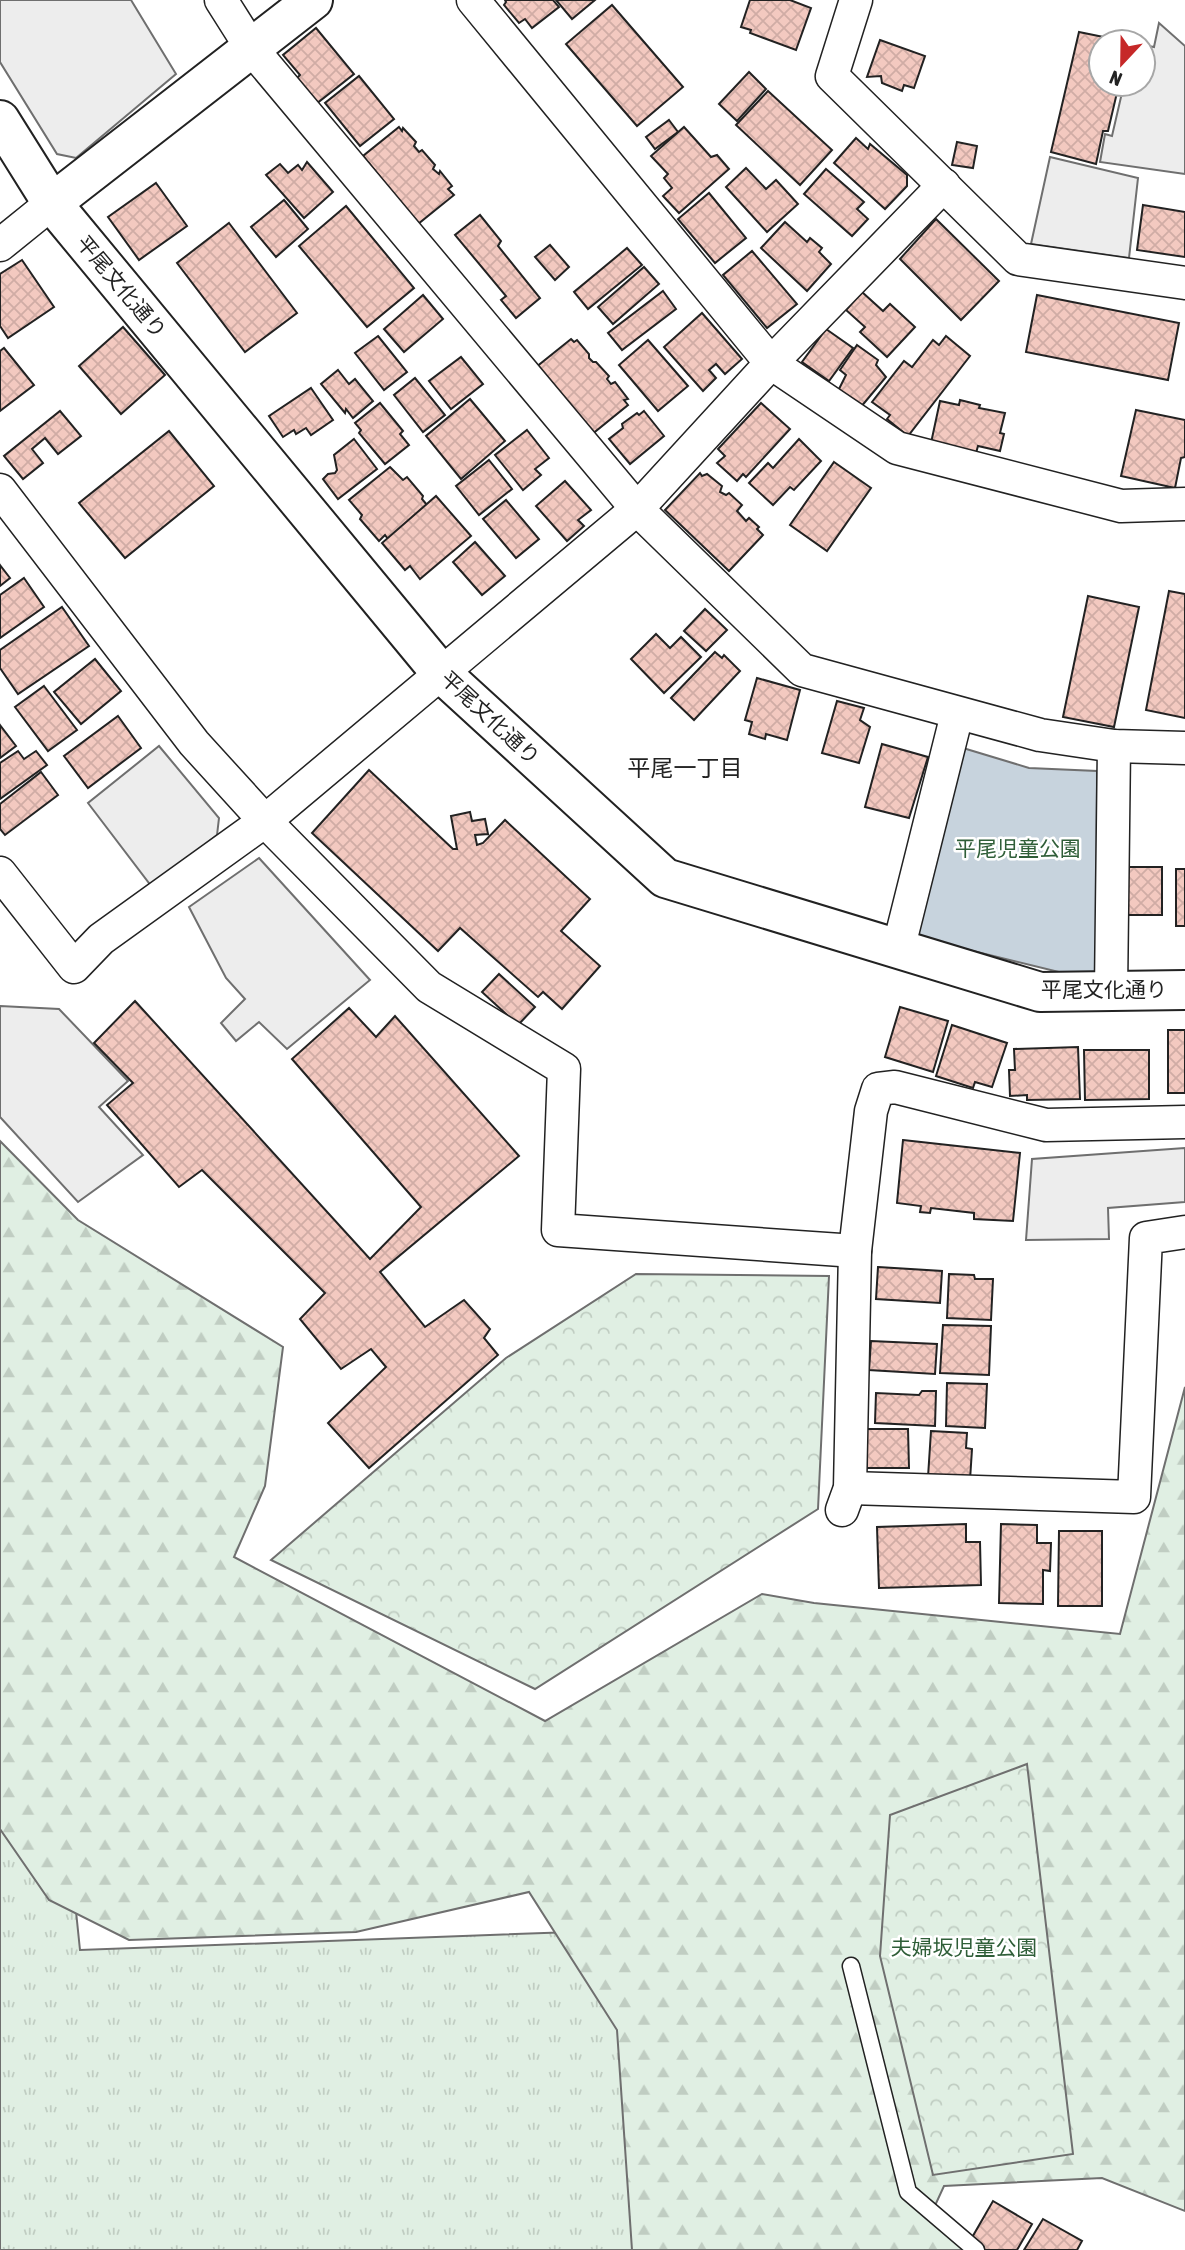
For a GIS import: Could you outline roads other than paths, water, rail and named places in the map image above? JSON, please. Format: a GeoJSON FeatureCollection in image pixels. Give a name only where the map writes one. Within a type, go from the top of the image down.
{"type":"FeatureCollection","features":[{"type":"Feature","properties":{"kind":"street"},"geometry":{"type":"LineString","coordinates":[[221,0],[252,49],[637,509],[802,670],[1040,735],[1114,746],[1185,748]]}},
{"type":"Feature","properties":{"kind":"street"},"geometry":{"type":"LineString","coordinates":[[0,245],[313,0]]}},
{"type":"Feature","properties":{"kind":"street"},"geometry":{"type":"LineString","coordinates":[[473,0],[771,363],[897,448],[1121,506],[1185,504]]}},
{"type":"Feature","properties":{"kind":"street"},"geometry":{"type":"LineString","coordinates":[[856,0],[832,76],[1018,259],[1185,283]]}},
{"type":"Feature","properties":{"kind":"street","name":"平尾文化通り"},"geometry":{"type":"LineString","coordinates":[[0,120],[52,203],[440,672],[665,878],[1040,992],[1185,990]]}},
{"type":"Feature","properties":{"kind":"street"},"geometry":{"type":"LineString","coordinates":[[0,873],[74,967],[101,939],[265,821],[637,509],[771,363],[944,185]]}},
{"type":"Feature","properties":{"kind":"street"},"geometry":{"type":"LineString","coordinates":[[0,490],[194,743],[265,821],[429,987],[564,1069],[558,1230],[856,1251]]}},
{"type":"Feature","properties":{"kind":"street"},"geometry":{"type":"LineString","coordinates":[[898,950],[957,714]]}},
{"type":"Feature","properties":{"kind":"street"},"geometry":{"type":"LineString","coordinates":[[1111,991],[1114,746]]}},
{"type":"Feature","properties":{"kind":"street"},"geometry":{"type":"LineString","coordinates":[[1185,1122],[1046,1125],[895,1087],[878,1089],[872,1111],[856,1251],[846,1499],[1133,1497],[1146,1238],[1185,1232]]}},
{"type":"Feature","properties":{"kind":"lane"},"geometry":{"type":"LineString","coordinates":[[851,1966],[908,2192],[976,2250]]}},
{"type":"Feature","properties":{"kind":"district","name":"平尾一丁目"},"geometry":{"type":"Point","coordinates":[685,768]}},
{"type":"Feature","properties":{"kind":"park label","name":"平尾児童公園"},"geometry":{"type":"Point","coordinates":[1018,849]}},
{"type":"Feature","properties":{"kind":"park label","name":"夫婦坂児童公園"},"geometry":{"type":"Point","coordinates":[964,1948]}}]}
